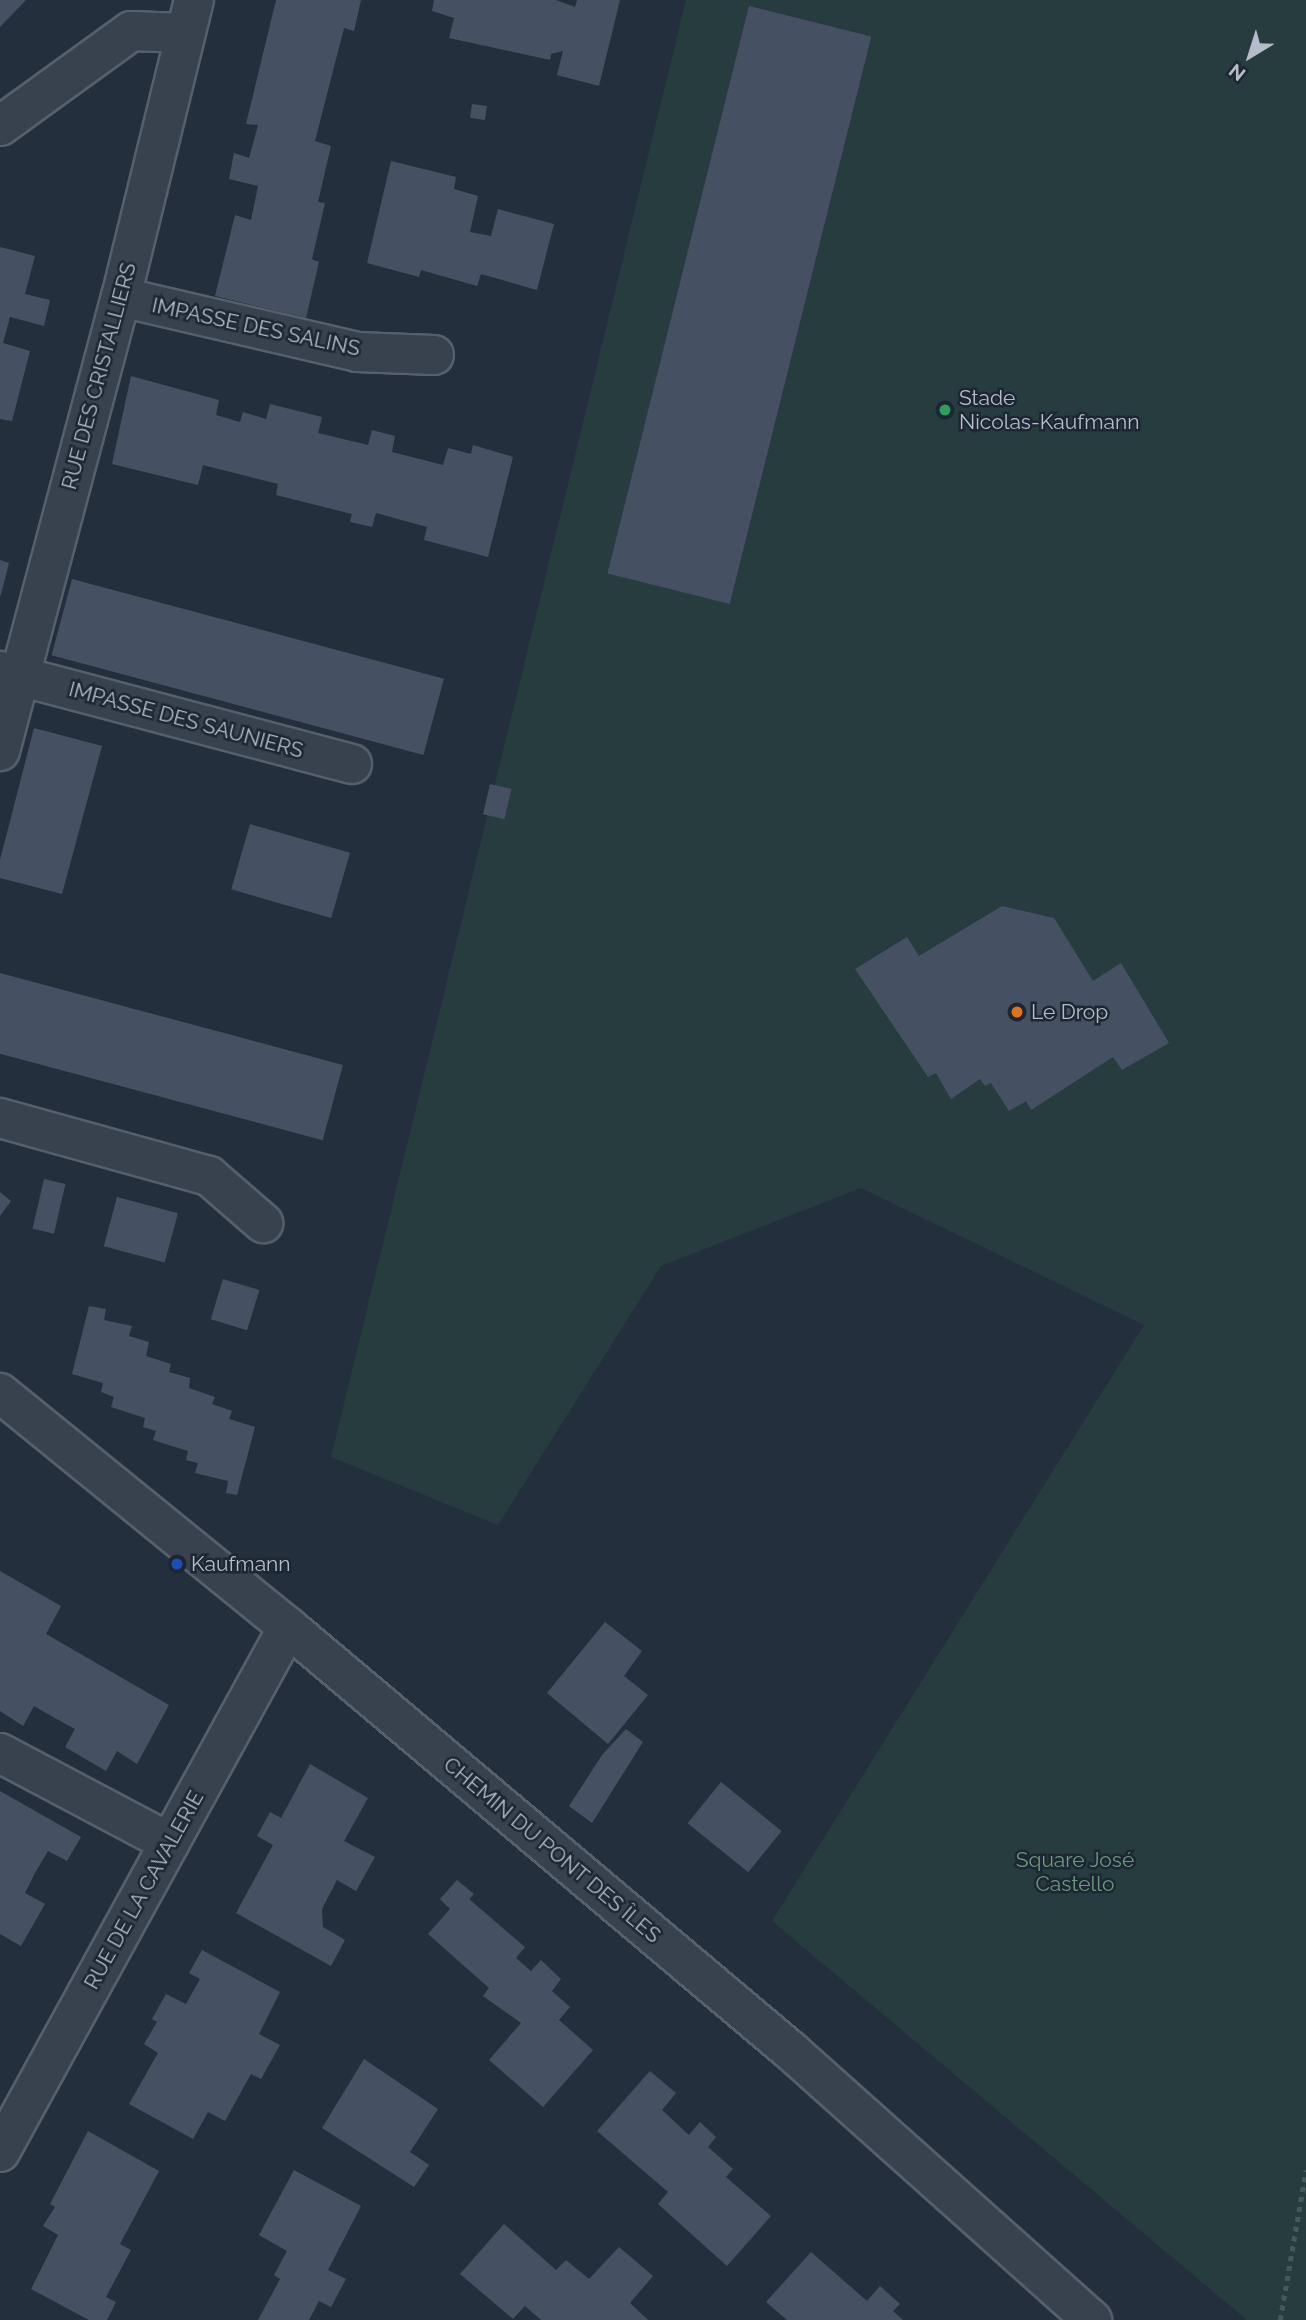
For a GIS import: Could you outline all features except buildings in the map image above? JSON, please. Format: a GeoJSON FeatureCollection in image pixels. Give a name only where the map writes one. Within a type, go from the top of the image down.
{"type":"FeatureCollection","features":[{"type":"Feature","properties":{"kind":"street"},"geometry":{"type":"LineString","coordinates":[[0,126],[131,31],[190,16]]}},
{"type":"Feature","properties":{"kind":"street","name":"RUE DES CRISTALLIERS"},"geometry":{"type":"LineString","coordinates":[[0,751],[10,673],[121,297],[190,16]]}},
{"type":"Feature","properties":{"kind":"street","name":"IMPASSE DES SALINS"},"geometry":{"type":"LineString","coordinates":[[121,297],[357,352],[434,355]]}},
{"type":"Feature","properties":{"kind":"street","name":"IMPASSE DES SAUNIERS"},"geometry":{"type":"LineString","coordinates":[[10,673],[352,764]]}},
{"type":"Feature","properties":{"kind":"street"},"geometry":{"type":"LineString","coordinates":[[0,1118],[208,1176],[262,1223]]}},
{"type":"Feature","properties":{"kind":"street","name":"CHEMIN DU PONT DES ÎLES"},"geometry":{"type":"LineString","coordinates":[[0,1393],[288,1627],[791,2051],[1092,2320]]}},
{"type":"Feature","properties":{"kind":"street","name":"RUE DE LA CAVALERIE"},"geometry":{"type":"LineString","coordinates":[[0,2152],[288,1627]]}},
{"type":"Feature","properties":{"kind":"street"},"geometry":{"type":"LineString","coordinates":[[0,1753],[170,1843]]}},
{"type":"Feature","properties":{"kind":"path"},"geometry":{"type":"LineString","coordinates":[[1280,2320],[1306,2170]]}},
{"type":"Feature","properties":{"kind":"green space","name":"Stade Nicolas-Kaufmann"},"geometry":{"type":"Polygon","coordinates":[[[686,0],[1306,0],[1306,2320],[1247,2320],[772,1921],[1144,1325],[861,1188],[661,1266],[498,1525],[331,1457],[686,0]]]}},
{"type":"Feature","properties":{"kind":"place","name":"Stade Nicolas-Kaufmann"},"geometry":{"type":"Point","coordinates":[945,410]}},
{"type":"Feature","properties":{"kind":"place","name":"Le Drop"},"geometry":{"type":"Point","coordinates":[1017,1012]}},
{"type":"Feature","properties":{"kind":"place","name":"Kaufmann"},"geometry":{"type":"Point","coordinates":[177,1564]}},
{"type":"Feature","properties":{"kind":"park label","name":"Square José Castello"},"geometry":{"type":"Point","coordinates":[1075,1872]}}]}
